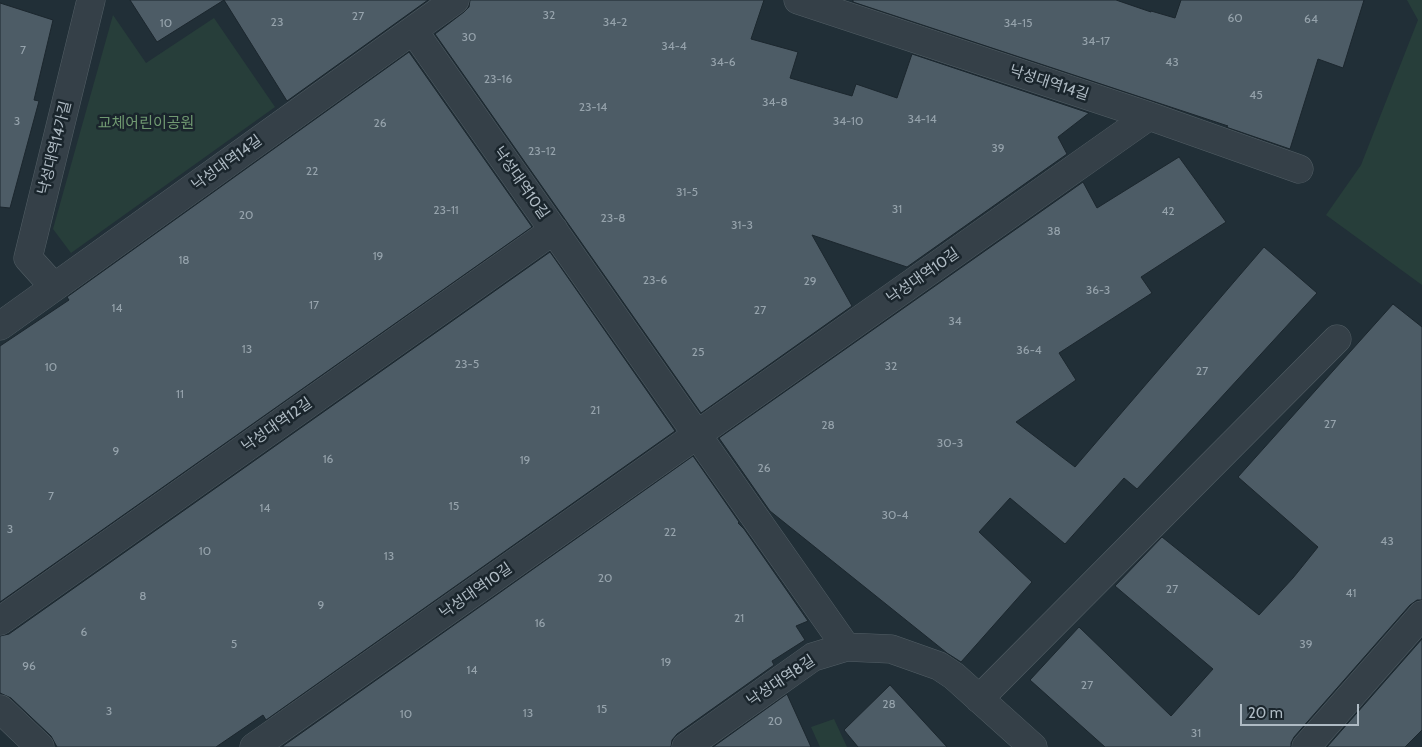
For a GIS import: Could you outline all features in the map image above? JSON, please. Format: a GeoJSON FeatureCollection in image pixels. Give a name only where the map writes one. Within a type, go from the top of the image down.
{"type":"FeatureCollection","features":[{"type":"Feature","properties":{"kind":"street","name":"낙성대역14가길"},"geometry":{"type":"LineString","coordinates":[[54,287],[28,258],[91,0]]}},
{"type":"Feature","properties":{"kind":"street","name":"낙성대역14길"},"geometry":{"type":"LineString","coordinates":[[0,326],[455,0]]}},
{"type":"Feature","properties":{"kind":"street","name":"낙성대역14길"},"geometry":{"type":"LineString","coordinates":[[798,0],[1149,116],[1298,169]]}},
{"type":"Feature","properties":{"kind":"street","name":"낙성대역10길"},"geometry":{"type":"LineString","coordinates":[[413,30],[846,647]]}},
{"type":"Feature","properties":{"kind":"street","name":"낙성대역10길"},"geometry":{"type":"LineString","coordinates":[[254,747],[1149,116]]}},
{"type":"Feature","properties":{"kind":"street","name":"낙성대역12길"},"geometry":{"type":"LineString","coordinates":[[0,621],[554,230]]}},
{"type":"Feature","properties":{"kind":"street"},"geometry":{"type":"LineString","coordinates":[[979,699],[1337,339]]}},
{"type":"Feature","properties":{"kind":"street"},"geometry":{"type":"LineString","coordinates":[[1306,747],[1422,615]]}},
{"type":"Feature","properties":{"kind":"street","name":"낙성대역8길"},"geometry":{"type":"LineString","coordinates":[[686,747],[813,657],[846,647],[891,649],[939,666],[954,676],[1033,747]]}},
{"type":"Feature","properties":{"kind":"street"},"geometry":{"type":"LineString","coordinates":[[0,709],[40,747]]}},
{"type":"Feature","properties":{"kind":"green space"},"geometry":{"type":"Polygon","coordinates":[[[1407,0],[1422,0],[1422,285],[1326,215],[1361,165],[1418,20],[1407,0]]]}},
{"type":"Feature","properties":{"kind":"green space","name":"교체어린이공원"},"geometry":{"type":"Polygon","coordinates":[[[113,15],[146,63],[214,18],[275,107],[71,253],[53,229],[113,15]]]}},
{"type":"Feature","properties":{"kind":"green space"},"geometry":{"type":"Polygon","coordinates":[[[834,719],[847,747],[820,747],[811,727],[834,719]]]}},
{"type":"Feature","properties":{"kind":"building"},"geometry":{"type":"Polygon","coordinates":[[[130,0],[224,0],[157,42],[130,0]]]}},
{"type":"Feature","properties":{"kind":"building"},"geometry":{"type":"Polygon","coordinates":[[[224,0],[428,0],[287,101],[224,0]]]}},
{"type":"Feature","properties":{"kind":"building"},"geometry":{"type":"Polygon","coordinates":[[[470,0],[764,0],[751,39],[798,52],[790,78],[852,96],[856,84],[897,98],[912,54],[1089,113],[1058,137],[1067,154],[907,267],[812,235],[852,306],[701,413],[435,34],[464,12],[469,7],[470,0]]]}},
{"type":"Feature","properties":{"kind":"building"},"geometry":{"type":"Polygon","coordinates":[[[853,0],[1116,0],[1175,18],[1181,0],[1364,0],[1343,68],[1318,59],[1290,149],[1226,127],[1228,126],[853,2],[853,0]]]}},
{"type":"Feature","properties":{"kind":"building"},"geometry":{"type":"Polygon","coordinates":[[[0,3],[53,20],[34,100],[39,101],[10,208],[0,207],[0,3]]]}},
{"type":"Feature","properties":{"kind":"building"},"geometry":{"type":"Polygon","coordinates":[[[409,52],[532,227],[0,602],[0,346],[69,300],[67,297],[409,52]]]}},
{"type":"Feature","properties":{"kind":"building"},"geometry":{"type":"Polygon","coordinates":[[[1179,157],[1226,222],[1141,277],[1152,293],[1059,353],[1076,380],[1016,422],[1075,467],[1264,247],[1317,293],[1137,489],[1124,478],[1065,544],[1010,498],[979,532],[1032,582],[961,662],[947,653],[770,511],[719,438],[1083,182],[1097,208],[1179,157]]]}},
{"type":"Feature","properties":{"kind":"building"},"geometry":{"type":"Polygon","coordinates":[[[550,252],[675,431],[266,720],[263,715],[216,747],[57,747],[51,736],[11,698],[0,693],[0,636],[9,634],[550,252]]]}},
{"type":"Feature","properties":{"kind":"building"},"geometry":{"type":"Polygon","coordinates":[[[1393,304],[1422,327],[1422,600],[1417,600],[1410,605],[1294,737],[1291,747],[1105,747],[1030,680],[1079,627],[1171,716],[1213,669],[1115,586],[1162,537],[1259,615],[1318,547],[1238,477],[1393,304]]]}},
{"type":"Feature","properties":{"kind":"building"},"geometry":{"type":"Polygon","coordinates":[[[693,456],[808,621],[796,626],[805,640],[772,661],[774,665],[677,734],[672,740],[671,747],[283,747],[283,746],[693,456]]]}},
{"type":"Feature","properties":{"kind":"building"},"geometry":{"type":"Polygon","coordinates":[[[1422,639],[1422,730],[1405,747],[1327,747],[1422,639]]]}},
{"type":"Feature","properties":{"kind":"building"},"geometry":{"type":"Polygon","coordinates":[[[890,685],[947,747],[858,747],[844,730],[890,685]]]}},
{"type":"Feature","properties":{"kind":"building"},"geometry":{"type":"Polygon","coordinates":[[[787,694],[811,747],[713,747],[787,694]]]}}]}
